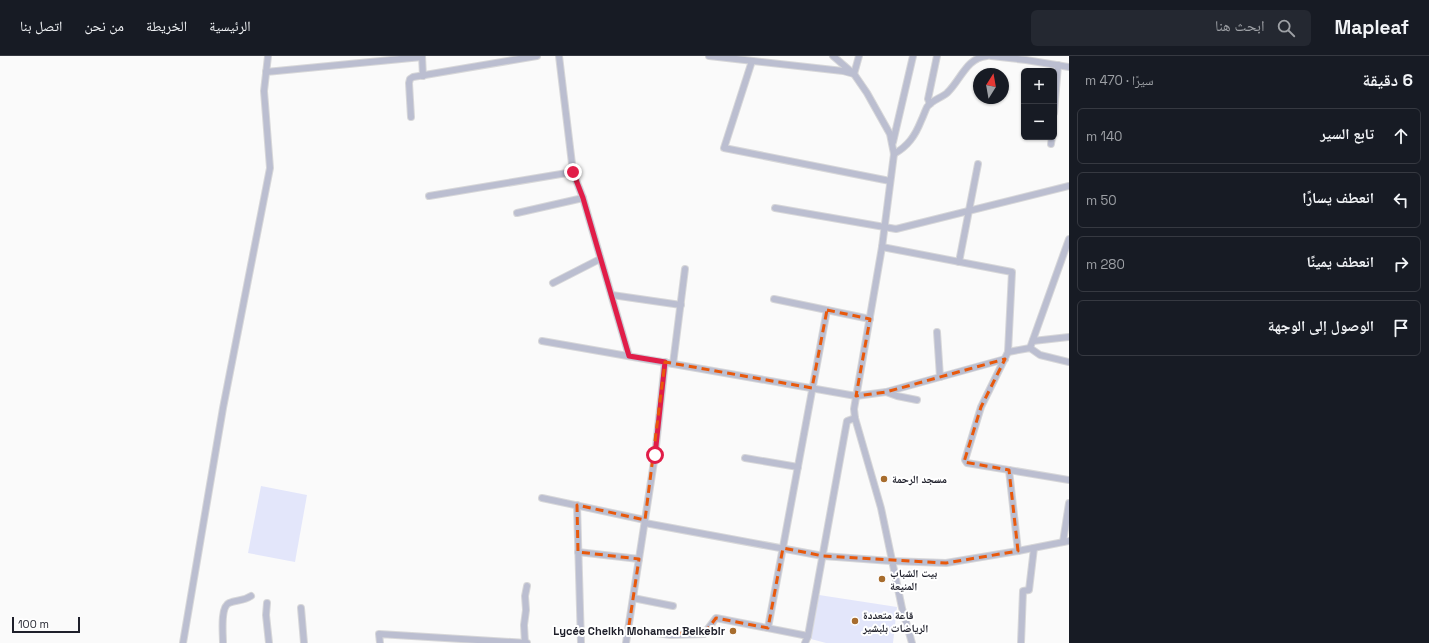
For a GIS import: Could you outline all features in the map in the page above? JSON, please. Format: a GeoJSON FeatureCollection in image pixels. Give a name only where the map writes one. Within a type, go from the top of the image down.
{"type":"FeatureCollection","features":[{"type":"Feature","properties":{"kind":"street"},"geometry":{"type":"LineString","coordinates":[[183,643],[222,415],[270,168],[264,91],[268,56]]}},
{"type":"Feature","properties":{"kind":"street"},"geometry":{"type":"LineString","coordinates":[[266,72],[422,56],[423,76]]}},
{"type":"Feature","properties":{"kind":"street"},"geometry":{"type":"LineString","coordinates":[[411,117],[409,81],[413,77],[537,56]]}},
{"type":"Feature","properties":{"kind":"street"},"geometry":{"type":"LineString","coordinates":[[559,56],[573,172],[583,198],[629,356]]}},
{"type":"Feature","properties":{"kind":"street"},"geometry":{"type":"LineString","coordinates":[[710,56],[843,71],[854,74]]}},
{"type":"Feature","properties":{"kind":"street"},"geometry":{"type":"LineString","coordinates":[[833,56],[854,74],[867,93],[890,134],[894,154],[882,248],[856,396],[854,418],[881,508],[891,561],[912,643]]}},
{"type":"Feature","properties":{"kind":"street"},"geometry":{"type":"LineString","coordinates":[[854,74],[859,56]]}},
{"type":"Feature","properties":{"kind":"street"},"geometry":{"type":"LineString","coordinates":[[892,142],[913,56]]}},
{"type":"Feature","properties":{"kind":"street"},"geometry":{"type":"LineString","coordinates":[[930,104],[928,99],[937,56]]}},
{"type":"Feature","properties":{"kind":"street"},"geometry":{"type":"LineString","coordinates":[[894,154],[903,149],[912,139],[917,132],[926,109],[930,104],[948,92],[970,62],[976,58],[987,56]]}},
{"type":"Feature","properties":{"kind":"street"},"geometry":{"type":"LineString","coordinates":[[991,56],[1026,58],[1069,67]]}},
{"type":"Feature","properties":{"kind":"street"},"geometry":{"type":"LineString","coordinates":[[752,61],[724,148],[890,180]]}},
{"type":"Feature","properties":{"kind":"street"},"geometry":{"type":"LineString","coordinates":[[1055,104],[1058,65]]}},
{"type":"Feature","properties":{"kind":"street"},"geometry":{"type":"LineString","coordinates":[[1051,144],[1052,140]]}},
{"type":"Feature","properties":{"kind":"street"},"geometry":{"type":"LineString","coordinates":[[959,262],[978,164]]}},
{"type":"Feature","properties":{"kind":"street"},"geometry":{"type":"LineString","coordinates":[[429,196],[573,172]]}},
{"type":"Feature","properties":{"kind":"street"},"geometry":{"type":"LineString","coordinates":[[775,208],[896,229],[1069,186]]}},
{"type":"Feature","properties":{"kind":"street"},"geometry":{"type":"LineString","coordinates":[[517,213],[583,198]]}},
{"type":"Feature","properties":{"kind":"street"},"geometry":{"type":"LineString","coordinates":[[1030,348],[1069,239]]}},
{"type":"Feature","properties":{"kind":"street"},"geometry":{"type":"LineString","coordinates":[[882,248],[1012,272],[1008,352],[981,407],[965,460],[967,463],[1069,480]]}},
{"type":"Feature","properties":{"kind":"street"},"geometry":{"type":"LineString","coordinates":[[553,282],[600,259]]}},
{"type":"Feature","properties":{"kind":"street"},"geometry":{"type":"LineString","coordinates":[[673,364],[685,269]]}},
{"type":"Feature","properties":{"kind":"street"},"geometry":{"type":"LineString","coordinates":[[612,295],[681,305]]}},
{"type":"Feature","properties":{"kind":"street"},"geometry":{"type":"LineString","coordinates":[[774,299],[870,319]]}},
{"type":"Feature","properties":{"kind":"street"},"geometry":{"type":"LineString","coordinates":[[768,628],[827,310]]}},
{"type":"Feature","properties":{"kind":"street"},"geometry":{"type":"LineString","coordinates":[[936,332],[940,377]]}},
{"type":"Feature","properties":{"kind":"street"},"geometry":{"type":"LineString","coordinates":[[1033,341],[1069,337]]}},
{"type":"Feature","properties":{"kind":"street"},"geometry":{"type":"LineString","coordinates":[[542,341],[856,396],[886,392],[1005,359]]}},
{"type":"Feature","properties":{"kind":"street"},"geometry":{"type":"LineString","coordinates":[[1008,352],[1030,348],[1040,355],[1069,362]]}},
{"type":"Feature","properties":{"kind":"street"},"geometry":{"type":"LineString","coordinates":[[626,643],[655,455],[665,362]]}},
{"type":"Feature","properties":{"kind":"street"},"geometry":{"type":"LineString","coordinates":[[886,392],[897,396],[918,400]]}},
{"type":"Feature","properties":{"kind":"street"},"geometry":{"type":"LineString","coordinates":[[805,643],[808,636],[847,421],[854,418]]}},
{"type":"Feature","properties":{"kind":"street"},"geometry":{"type":"LineString","coordinates":[[746,458],[798,467]]}},
{"type":"Feature","properties":{"kind":"street"},"geometry":{"type":"LineString","coordinates":[[1009,470],[1018,551]]}},
{"type":"Feature","properties":{"kind":"street"},"geometry":{"type":"LineString","coordinates":[[542,498],[645,522],[823,556],[946,563],[1066,541],[1069,503]]}},
{"type":"Feature","properties":{"kind":"street"},"geometry":{"type":"LineString","coordinates":[[577,505],[581,643]]}},
{"type":"Feature","properties":{"kind":"street"},"geometry":{"type":"LineString","coordinates":[[1021,643],[1023,591],[1029,590],[1034,548]]}},
{"type":"Feature","properties":{"kind":"street"},"geometry":{"type":"LineString","coordinates":[[578,552],[639,559]]}},
{"type":"Feature","properties":{"kind":"street"},"geometry":{"type":"LineString","coordinates":[[380,643],[379,634],[416,640],[526,643],[524,625],[526,610],[525,598],[528,586]]}},
{"type":"Feature","properties":{"kind":"street"},"geometry":{"type":"LineString","coordinates":[[223,643],[223,618],[225,606],[229,603],[243,601],[251,596]]}},
{"type":"Feature","properties":{"kind":"street"},"geometry":{"type":"LineString","coordinates":[[633,598],[672,606]]}},
{"type":"Feature","properties":{"kind":"street"},"geometry":{"type":"LineString","coordinates":[[267,603],[266,615],[269,643]]}},
{"type":"Feature","properties":{"kind":"street"},"geometry":{"type":"LineString","coordinates":[[301,608],[304,643]]}},
{"type":"Feature","properties":{"kind":"street"},"geometry":{"type":"LineString","coordinates":[[628,632],[641,631],[671,635],[704,634],[716,618],[808,636]]}},
{"type":"Feature","properties":{"kind":"highlighted area"},"geometry":{"type":"Polygon","coordinates":[[[827,310],[870,319],[856,396],[886,392],[1005,359],[981,407],[964,462],[1009,470],[1018,551],[946,563],[823,556],[783,548],[768,628],[716,618],[704,634],[628,632],[639,559],[578,552],[577,505],[645,520],[665,362],[812,388],[827,310]]]}},
{"type":"Feature","properties":{"kind":"shaded area"},"geometry":{"type":"Polygon","coordinates":[[[261,486],[307,495],[295,562],[248,553],[261,486]]]}},
{"type":"Feature","properties":{"kind":"shaded area","name":"قاعة متعددة الرياضات بلبشير"},"geometry":{"type":"Polygon","coordinates":[[[819,595],[897,607],[893,643],[826,643],[811,639],[819,595]]]}},
{"type":"Feature","properties":{"kind":"place","name":"مسجد الرحمة"},"geometry":{"type":"Point","coordinates":[884,479]}},
{"type":"Feature","properties":{"kind":"place","name":"بيت الشباب المنيعة"},"geometry":{"type":"Point","coordinates":[882,579]}},
{"type":"Feature","properties":{"kind":"place","name":"قاعة متعددة الرياضات بلبشير"},"geometry":{"type":"Point","coordinates":[855,621]}},
{"type":"Feature","properties":{"kind":"place","name":"Lycée Cheikh Mohamed Belkebir"},"geometry":{"type":"Point","coordinates":[733,631]}},
{"type":"Feature","properties":{"kind":"route"},"geometry":{"type":"LineString","coordinates":[[573,172],[583,198],[629,356],[665,362],[655,455]]}}]}
